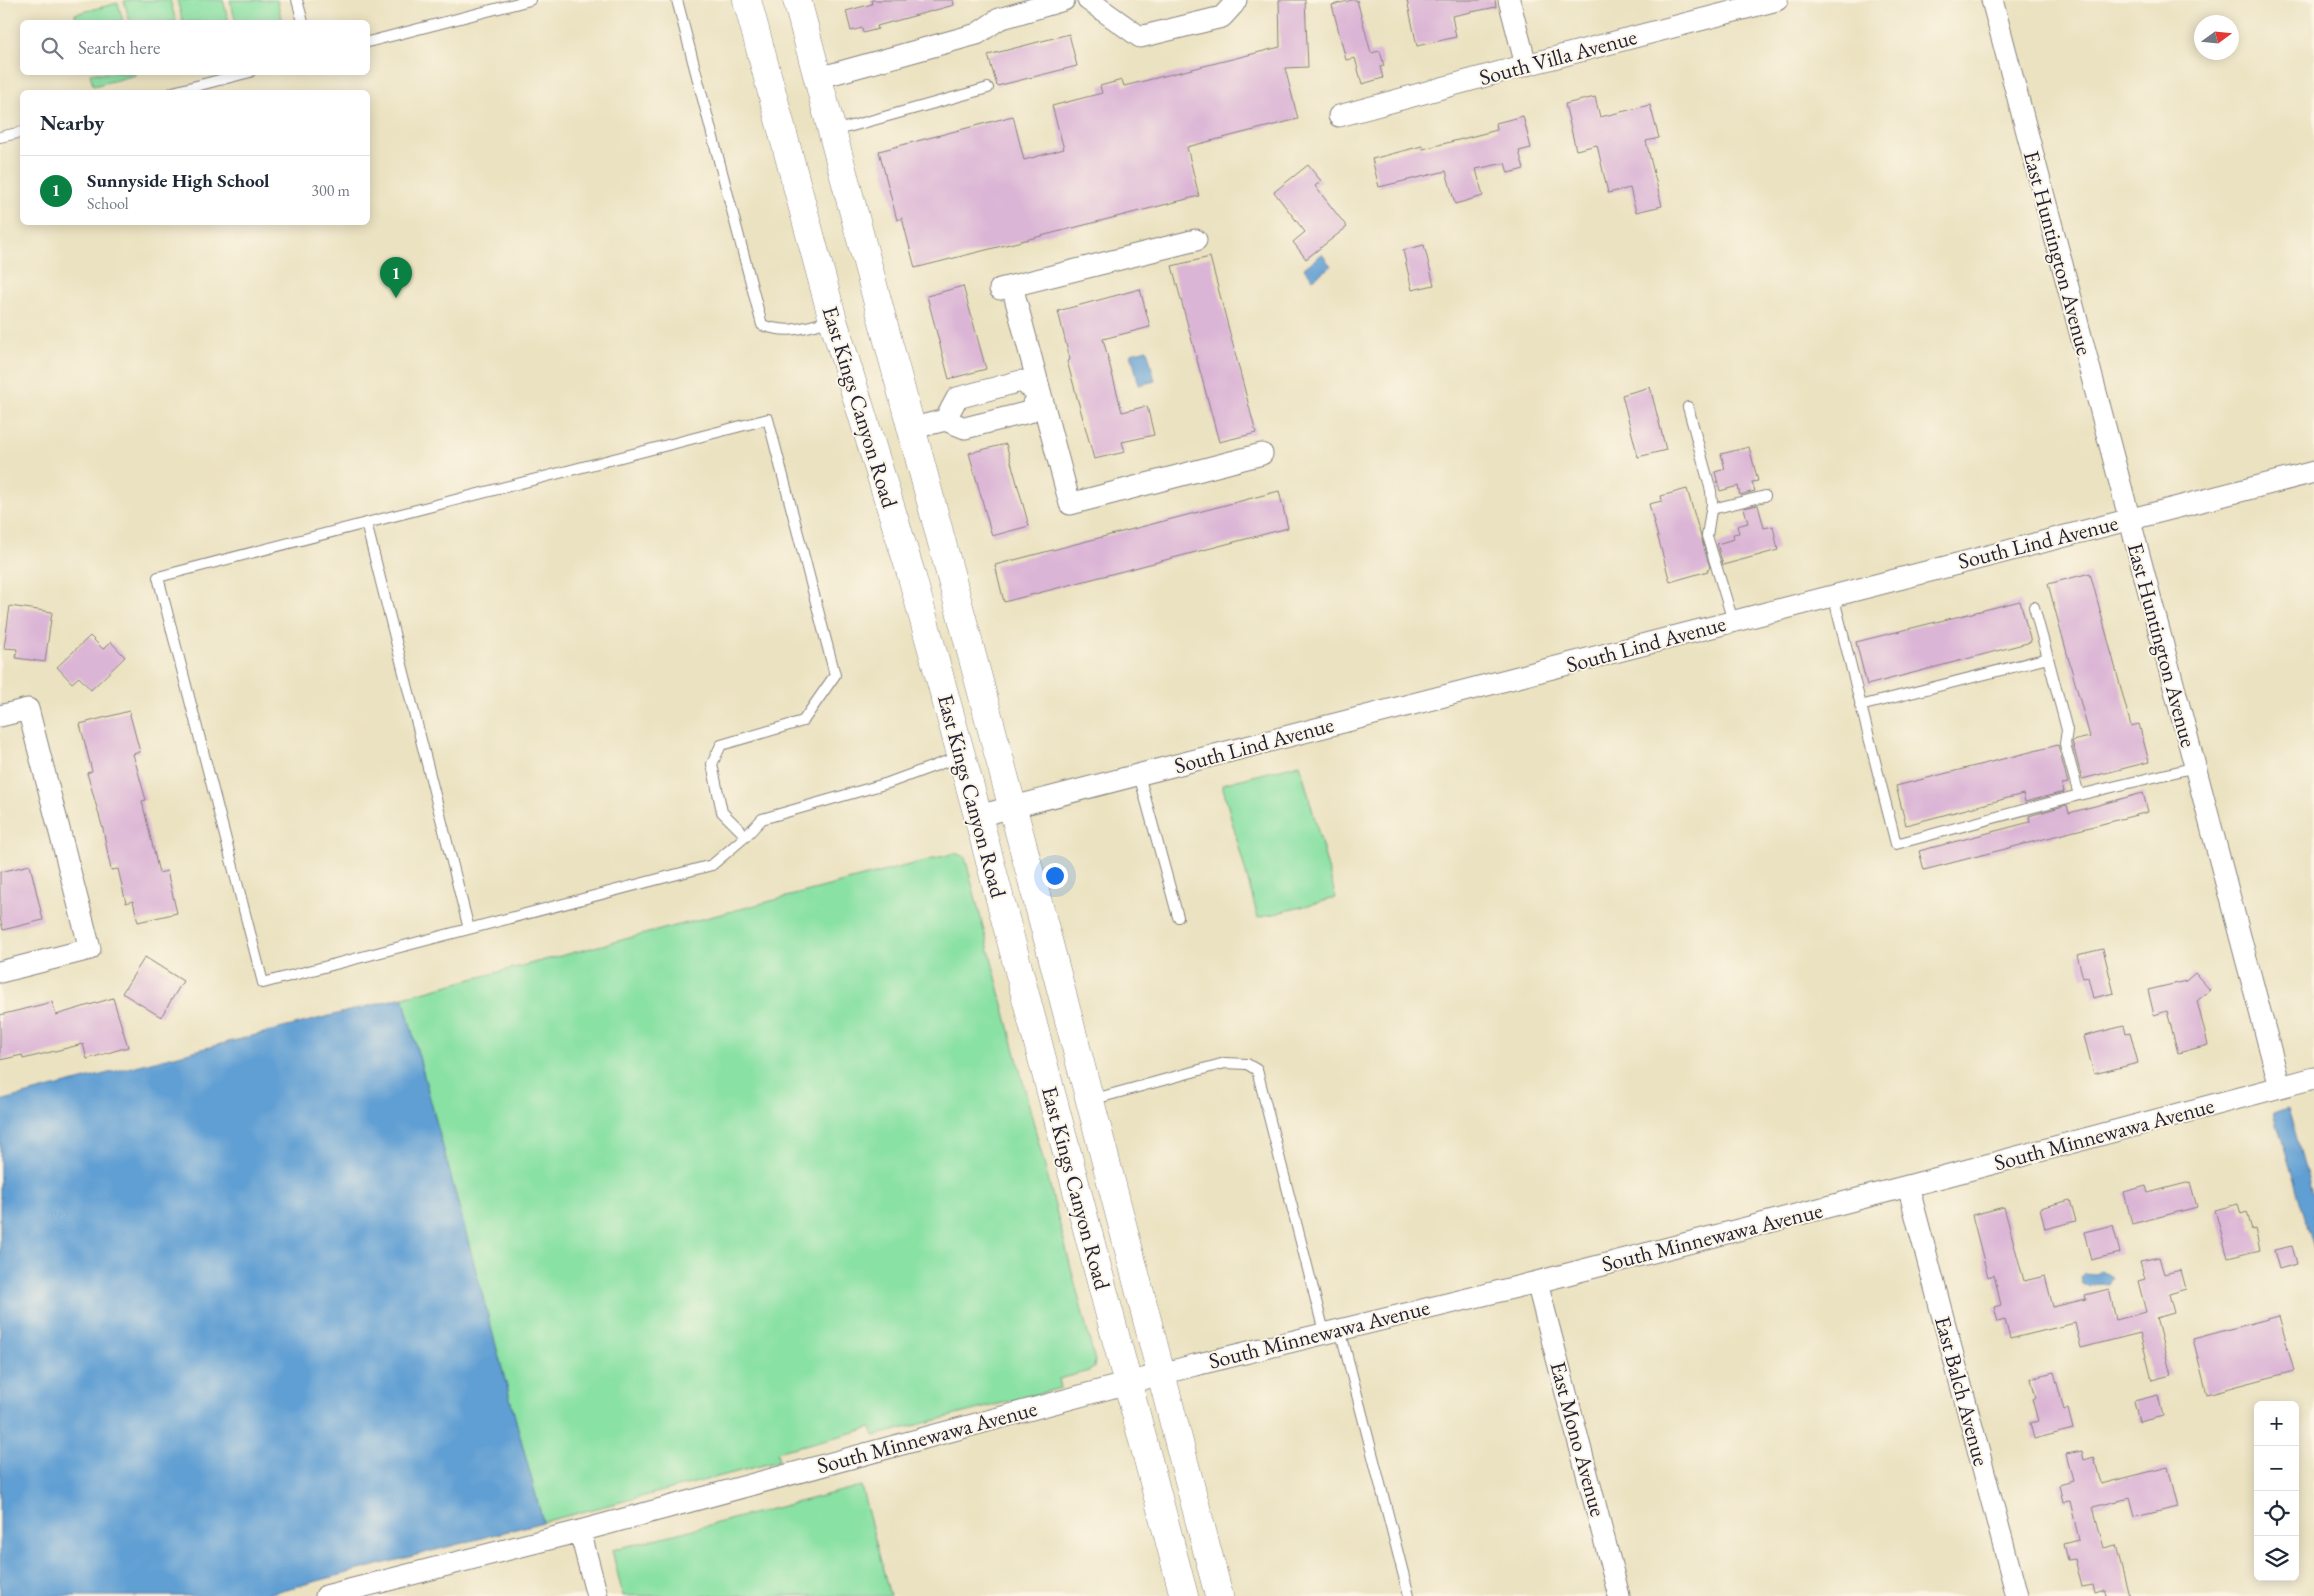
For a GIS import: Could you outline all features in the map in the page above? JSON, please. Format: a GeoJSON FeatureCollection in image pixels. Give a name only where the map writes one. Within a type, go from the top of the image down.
{"type":"FeatureCollection","features":[{"type":"Feature","properties":{"kind":"main road","name":"East Kings Canyon Road"},"geometry":{"type":"LineString","coordinates":[[747,0],[833,320],[912,577],[962,756],[1184,1596]]}},
{"type":"Feature","properties":{"kind":"main road","name":"East Kings Canyon Road"},"geometry":{"type":"LineString","coordinates":[[797,0],[1090,1100],[1219,1596]]}},
{"type":"Feature","properties":{"kind":"street"},"geometry":{"type":"LineString","coordinates":[[818,78],[978,34],[999,19],[1064,0]]}},
{"type":"Feature","properties":{"kind":"street"},"geometry":{"type":"LineString","coordinates":[[1088,0],[1140,37],[1222,17],[1236,0]]}},
{"type":"Feature","properties":{"kind":"street"},"geometry":{"type":"LineString","coordinates":[[1509,0],[1526,64]]}},
{"type":"Feature","properties":{"kind":"street","name":"South Villa Avenue"},"geometry":{"type":"LineString","coordinates":[[1339,116],[1526,64],[1777,0]]}},
{"type":"Feature","properties":{"kind":"street","name":"East Huntington Avenue"},"geometry":{"type":"LineString","coordinates":[[1992,0],[2128,519],[2280,1086]]}},
{"type":"Feature","properties":{"kind":"street"},"geometry":{"type":"LineString","coordinates":[[1196,240],[1006,288],[1040,394],[1070,504],[1262,454]]}},
{"type":"Feature","properties":{"kind":"street"},"geometry":{"type":"LineString","coordinates":[[945,420],[957,398],[1021,382],[1040,394]]}},
{"type":"Feature","properties":{"kind":"street"},"geometry":{"type":"LineString","coordinates":[[910,429],[945,420],[965,428],[1029,412],[1040,394]]}},
{"type":"Feature","properties":{"kind":"street","name":"South Lind Avenue"},"geometry":{"type":"LineString","coordinates":[[978,816],[2314,472]]}},
{"type":"Feature","properties":{"kind":"street"},"geometry":{"type":"LineString","coordinates":[[0,716],[28,709],[90,949],[0,972]]}},
{"type":"Feature","properties":{"kind":"street","name":"South Minnewawa Avenue"},"geometry":{"type":"LineString","coordinates":[[326,1596],[580,1531],[1162,1374],[1537,1282],[2314,1078]]}},
{"type":"Feature","properties":{"kind":"street","name":"East Balch Avenue"},"geometry":{"type":"LineString","coordinates":[[1908,1186],[2016,1596]]}},
{"type":"Feature","properties":{"kind":"street","name":"East Mono Avenue"},"geometry":{"type":"LineString","coordinates":[[1537,1282],[1619,1596]]}},
{"type":"Feature","properties":{"kind":"street"},"geometry":{"type":"LineString","coordinates":[[580,1531],[597,1596]]}},
{"type":"Feature","properties":{"kind":"lane"},"geometry":{"type":"LineString","coordinates":[[297,0],[302,20]]}},
{"type":"Feature","properties":{"kind":"lane"},"geometry":{"type":"LineString","coordinates":[[370,41],[530,0]]}},
{"type":"Feature","properties":{"kind":"lane"},"geometry":{"type":"LineString","coordinates":[[677,0],[762,325],[779,331],[799,329],[833,320]]}},
{"type":"Feature","properties":{"kind":"lane"},"geometry":{"type":"LineString","coordinates":[[181,90],[238,75]]}},
{"type":"Feature","properties":{"kind":"lane"},"geometry":{"type":"LineString","coordinates":[[833,131],[988,88]]}},
{"type":"Feature","properties":{"kind":"lane"},"geometry":{"type":"LineString","coordinates":[[0,138],[20,133]]}},
{"type":"Feature","properties":{"kind":"lane"},"geometry":{"type":"LineString","coordinates":[[1688,408],[1710,485],[1712,509],[1707,536],[1733,621]]}},
{"type":"Feature","properties":{"kind":"lane"},"geometry":{"type":"LineString","coordinates":[[746,836],[722,812],[712,764],[721,745],[803,721],[835,675],[768,419],[158,577],[263,983],[712,865],[746,836],[762,819],[888,783],[962,756]]}},
{"type":"Feature","properties":{"kind":"lane"},"geometry":{"type":"LineString","coordinates":[[1712,509],[1764,496]]}},
{"type":"Feature","properties":{"kind":"lane"},"geometry":{"type":"LineString","coordinates":[[366,523],[470,929]]}},
{"type":"Feature","properties":{"kind":"lane"},"geometry":{"type":"LineString","coordinates":[[1832,595],[1896,844],[2078,795],[2196,768]]}},
{"type":"Feature","properties":{"kind":"lane"},"geometry":{"type":"LineString","coordinates":[[2034,606],[2067,730],[2064,744],[2078,795]]}},
{"type":"Feature","properties":{"kind":"lane"},"geometry":{"type":"LineString","coordinates":[[1860,706],[2048,658]]}},
{"type":"Feature","properties":{"kind":"lane"},"geometry":{"type":"LineString","coordinates":[[1139,775],[1178,917]]}},
{"type":"Feature","properties":{"kind":"lane"},"geometry":{"type":"LineString","coordinates":[[1090,1100],[1225,1063],[1247,1064],[1257,1070],[1409,1596]]}},
{"type":"Feature","properties":{"kind":"green space"},"geometry":{"type":"Polygon","coordinates":[[[170,0],[175,20],[129,20],[124,1],[170,0]]]}},
{"type":"Feature","properties":{"kind":"green space"},"geometry":{"type":"Polygon","coordinates":[[[177,0],[223,0],[228,20],[182,20],[177,0]]]}},
{"type":"Feature","properties":{"kind":"green space"},"geometry":{"type":"Polygon","coordinates":[[[230,0],[277,0],[282,20],[235,20],[230,0]]]}},
{"type":"Feature","properties":{"kind":"green space"},"geometry":{"type":"Polygon","coordinates":[[[118,3],[122,20],[76,20],[75,14],[118,3]]]}},
{"type":"Feature","properties":{"kind":"green space"},"geometry":{"type":"Polygon","coordinates":[[[90,75],[136,75],[93,86],[90,75]]]}},
{"type":"Feature","properties":{"kind":"green space"},"geometry":{"type":"Polygon","coordinates":[[[1300,764],[1336,898],[1258,918],[1222,784],[1300,764]]]}},
{"type":"Feature","properties":{"kind":"green space"},"geometry":{"type":"Polygon","coordinates":[[[955,853],[965,857],[1095,1361],[1094,1368],[1059,1379],[1061,1388],[874,1436],[871,1428],[777,1452],[779,1461],[543,1522],[403,997],[955,853]]]}},
{"type":"Feature","properties":{"kind":"green space"},"geometry":{"type":"Polygon","coordinates":[[[861,1486],[890,1596],[623,1596],[612,1550],[861,1486]]]}},
{"type":"Feature","properties":{"kind":"water"},"geometry":{"type":"Polygon","coordinates":[[[1322,254],[1331,266],[1313,279],[1304,268],[1322,254]]]}},
{"type":"Feature","properties":{"kind":"water"},"geometry":{"type":"Polygon","coordinates":[[[1147,349],[1155,381],[1139,385],[1131,353],[1147,349]]]}},
{"type":"Feature","properties":{"kind":"water"},"geometry":{"type":"Polygon","coordinates":[[[403,997],[543,1522],[260,1596],[0,1596],[0,1101],[403,997]]]}},
{"type":"Feature","properties":{"kind":"water"},"geometry":{"type":"Polygon","coordinates":[[[2288,1108],[2314,1200],[2314,1249],[2274,1113],[2288,1108]]]}},
{"type":"Feature","properties":{"kind":"water"},"geometry":{"type":"Polygon","coordinates":[[[2102,1271],[2112,1277],[2108,1284],[2099,1283],[2089,1287],[2083,1284],[2081,1277],[2084,1273],[2096,1274],[2102,1271]]]}},
{"type":"Feature","properties":{"kind":"building"},"geometry":{"type":"Polygon","coordinates":[[[871,0],[953,0],[954,5],[877,26],[878,29],[863,33],[862,28],[851,31],[846,11],[872,4],[871,0]]]}},
{"type":"Feature","properties":{"kind":"building"},"geometry":{"type":"Polygon","coordinates":[[[1279,0],[1305,0],[1308,67],[1285,68],[1298,119],[1187,147],[1199,196],[915,268],[902,218],[897,220],[879,151],[1013,116],[1024,160],[1064,149],[1052,106],[1102,93],[1100,86],[1122,80],[1124,86],[1280,47],[1279,0]]]}},
{"type":"Feature","properties":{"kind":"building"},"geometry":{"type":"Polygon","coordinates":[[[1357,0],[1371,53],[1380,51],[1384,66],[1380,67],[1383,78],[1362,84],[1355,58],[1346,60],[1332,5],[1357,0]]]}},
{"type":"Feature","properties":{"kind":"building"},"geometry":{"type":"Polygon","coordinates":[[[1407,0],[1495,0],[1496,7],[1452,16],[1456,37],[1417,46],[1407,0]]]}},
{"type":"Feature","properties":{"kind":"building"},"geometry":{"type":"Polygon","coordinates":[[[1069,34],[1077,66],[997,86],[988,55],[1069,34]]]}},
{"type":"Feature","properties":{"kind":"building"},"geometry":{"type":"Polygon","coordinates":[[[1595,97],[1600,117],[1650,105],[1659,138],[1646,141],[1662,206],[1636,212],[1630,188],[1608,193],[1597,145],[1576,150],[1565,104],[1595,97]]]}},
{"type":"Feature","properties":{"kind":"building"},"geometry":{"type":"Polygon","coordinates":[[[1523,116],[1531,148],[1519,151],[1524,169],[1508,173],[1505,163],[1476,169],[1483,196],[1455,204],[1446,171],[1379,187],[1372,159],[1422,146],[1423,149],[1497,130],[1496,123],[1523,116]]]}},
{"type":"Feature","properties":{"kind":"building"},"geometry":{"type":"Polygon","coordinates":[[[1308,165],[1321,181],[1315,186],[1347,227],[1306,259],[1293,242],[1305,232],[1274,192],[1308,165]]]}},
{"type":"Feature","properties":{"kind":"building"},"geometry":{"type":"Polygon","coordinates":[[[1424,245],[1434,285],[1412,290],[1403,250],[1424,245]]]}},
{"type":"Feature","properties":{"kind":"building"},"geometry":{"type":"Polygon","coordinates":[[[1210,257],[1256,433],[1219,442],[1172,266],[1210,257]]]}},
{"type":"Feature","properties":{"kind":"building"},"geometry":{"type":"Polygon","coordinates":[[[963,286],[986,369],[949,379],[927,296],[963,286]]]}},
{"type":"Feature","properties":{"kind":"building"},"geometry":{"type":"Polygon","coordinates":[[[1140,289],[1150,327],[1103,339],[1122,412],[1147,406],[1154,435],[1122,442],[1125,452],[1094,459],[1067,361],[1070,360],[1058,311],[1140,289]]]}},
{"type":"Feature","properties":{"kind":"building"},"geometry":{"type":"Polygon","coordinates":[[[1650,387],[1666,450],[1638,457],[1622,395],[1650,387]]]}},
{"type":"Feature","properties":{"kind":"building"},"geometry":{"type":"Polygon","coordinates":[[[1006,444],[1029,526],[992,536],[969,453],[1006,444]]]}},
{"type":"Feature","properties":{"kind":"building"},"geometry":{"type":"Polygon","coordinates":[[[1749,447],[1758,481],[1752,482],[1755,491],[1740,495],[1738,486],[1720,491],[1715,472],[1725,469],[1721,454],[1749,447]]]}},
{"type":"Feature","properties":{"kind":"building"},"geometry":{"type":"Polygon","coordinates":[[[1687,489],[1710,568],[1707,569],[1708,571],[1670,582],[1649,504],[1662,501],[1661,496],[1687,489]]]}},
{"type":"Feature","properties":{"kind":"building"},"geometry":{"type":"Polygon","coordinates":[[[1279,491],[1288,528],[1004,602],[995,565],[1279,491]]]}},
{"type":"Feature","properties":{"kind":"building"},"geometry":{"type":"Polygon","coordinates":[[[1758,505],[1764,528],[1773,526],[1778,550],[1723,565],[1717,544],[1734,539],[1733,534],[1739,533],[1737,526],[1748,523],[1744,508],[1758,505]]]}},
{"type":"Feature","properties":{"kind":"building"},"geometry":{"type":"Polygon","coordinates":[[[2090,573],[2131,726],[2139,724],[2149,762],[2082,779],[2072,741],[2090,737],[2048,584],[2090,573]]]}},
{"type":"Feature","properties":{"kind":"building"},"geometry":{"type":"Polygon","coordinates":[[[2020,601],[2031,642],[1867,685],[1856,642],[2020,601]]]}},
{"type":"Feature","properties":{"kind":"building"},"geometry":{"type":"Polygon","coordinates":[[[10,606],[52,612],[45,662],[16,658],[17,649],[4,648],[10,606]]]}},
{"type":"Feature","properties":{"kind":"building"},"geometry":{"type":"Polygon","coordinates":[[[90,636],[103,649],[111,642],[125,657],[91,690],[79,677],[72,683],[57,667],[90,636]]]}},
{"type":"Feature","properties":{"kind":"building"},"geometry":{"type":"Polygon","coordinates":[[[129,711],[140,752],[133,754],[146,800],[142,801],[159,873],[167,871],[177,913],[138,922],[133,901],[126,903],[118,869],[111,870],[103,829],[87,773],[92,771],[80,724],[129,711]]]}},
{"type":"Feature","properties":{"kind":"building"},"geometry":{"type":"Polygon","coordinates":[[[2058,745],[2068,783],[2062,784],[2064,792],[2025,802],[2023,794],[1906,825],[1896,786],[2058,745]]]}},
{"type":"Feature","properties":{"kind":"building"},"geometry":{"type":"Polygon","coordinates":[[[2143,793],[2148,812],[1924,870],[1919,851],[2030,822],[2029,816],[2067,805],[2069,813],[2143,793]]]}},
{"type":"Feature","properties":{"kind":"building"},"geometry":{"type":"Polygon","coordinates":[[[30,865],[43,920],[3,930],[0,918],[0,872],[30,865]]]}},
{"type":"Feature","properties":{"kind":"building"},"geometry":{"type":"Polygon","coordinates":[[[2103,949],[2114,993],[2093,998],[2088,977],[2083,978],[2077,955],[2103,949]]]}},
{"type":"Feature","properties":{"kind":"building"},"geometry":{"type":"Polygon","coordinates":[[[145,957],[183,981],[161,1017],[122,993],[145,957]]]}},
{"type":"Feature","properties":{"kind":"building"},"geometry":{"type":"Polygon","coordinates":[[[2195,973],[2210,990],[2197,1001],[2208,1045],[2178,1053],[2167,1011],[2154,1015],[2148,990],[2186,981],[2195,973]]]}},
{"type":"Feature","properties":{"kind":"building"},"geometry":{"type":"Polygon","coordinates":[[[113,998],[128,1047],[87,1059],[83,1044],[23,1059],[22,1055],[0,1060],[0,1015],[52,1002],[56,1015],[113,998]]]}},
{"type":"Feature","properties":{"kind":"building"},"geometry":{"type":"Polygon","coordinates":[[[2124,1026],[2126,1033],[2130,1032],[2138,1063],[2094,1074],[2084,1036],[2124,1026]]]}},
{"type":"Feature","properties":{"kind":"building"},"geometry":{"type":"Polygon","coordinates":[[[2190,1182],[2197,1207],[2132,1224],[2124,1192],[2146,1186],[2148,1193],[2190,1182]]]}},
{"type":"Feature","properties":{"kind":"building"},"geometry":{"type":"Polygon","coordinates":[[[2070,1200],[2076,1221],[2045,1229],[2040,1208],[2070,1200]]]}},
{"type":"Feature","properties":{"kind":"building"},"geometry":{"type":"Polygon","coordinates":[[[2238,1204],[2241,1214],[2247,1212],[2252,1230],[2255,1229],[2260,1250],[2228,1258],[2215,1210],[2238,1204]]]}},
{"type":"Feature","properties":{"kind":"building"},"geometry":{"type":"Polygon","coordinates":[[[2004,1207],[2024,1281],[2045,1276],[2053,1307],[2086,1299],[2085,1295],[2109,1289],[2116,1320],[2146,1312],[2138,1281],[2145,1279],[2140,1261],[2159,1257],[2164,1274],[2181,1270],[2186,1289],[2169,1294],[2174,1313],[2156,1318],[2171,1375],[2152,1380],[2140,1333],[2081,1348],[2075,1323],[2010,1339],[2005,1320],[1998,1322],[1994,1307],[2001,1305],[1994,1275],[1988,1277],[1972,1215],[2004,1207]]]}},
{"type":"Feature","properties":{"kind":"building"},"geometry":{"type":"Polygon","coordinates":[[[2113,1225],[2120,1253],[2091,1260],[2084,1232],[2113,1225]]]}},
{"type":"Feature","properties":{"kind":"building"},"geometry":{"type":"Polygon","coordinates":[[[2292,1246],[2297,1264],[2279,1269],[2274,1250],[2292,1246]]]}},
{"type":"Feature","properties":{"kind":"building"},"geometry":{"type":"Polygon","coordinates":[[[2279,1316],[2294,1371],[2207,1394],[2193,1339],[2279,1316]]]}},
{"type":"Feature","properties":{"kind":"building"},"geometry":{"type":"Polygon","coordinates":[[[2054,1372],[2064,1410],[2068,1409],[2073,1429],[2034,1439],[2030,1423],[2038,1421],[2032,1399],[2036,1398],[2031,1378],[2054,1372]]]}},
{"type":"Feature","properties":{"kind":"building"},"geometry":{"type":"Polygon","coordinates":[[[2158,1395],[2163,1416],[2139,1422],[2134,1401],[2158,1395]]]}},
{"type":"Feature","properties":{"kind":"building"},"geometry":{"type":"Polygon","coordinates":[[[2082,1451],[2084,1460],[2094,1457],[2101,1484],[2168,1467],[2178,1507],[2135,1517],[2130,1498],[2093,1507],[2104,1548],[2116,1545],[2129,1596],[2106,1596],[2105,1591],[2095,1594],[2093,1585],[2082,1587],[2075,1559],[2068,1560],[2064,1544],[2079,1540],[2070,1501],[2063,1502],[2059,1485],[2073,1481],[2066,1454],[2082,1451]]]}},
{"type":"Feature","properties":{"kind":"place","name":"Sunnyside High School"},"geometry":{"type":"Point","coordinates":[396,298]}}]}
